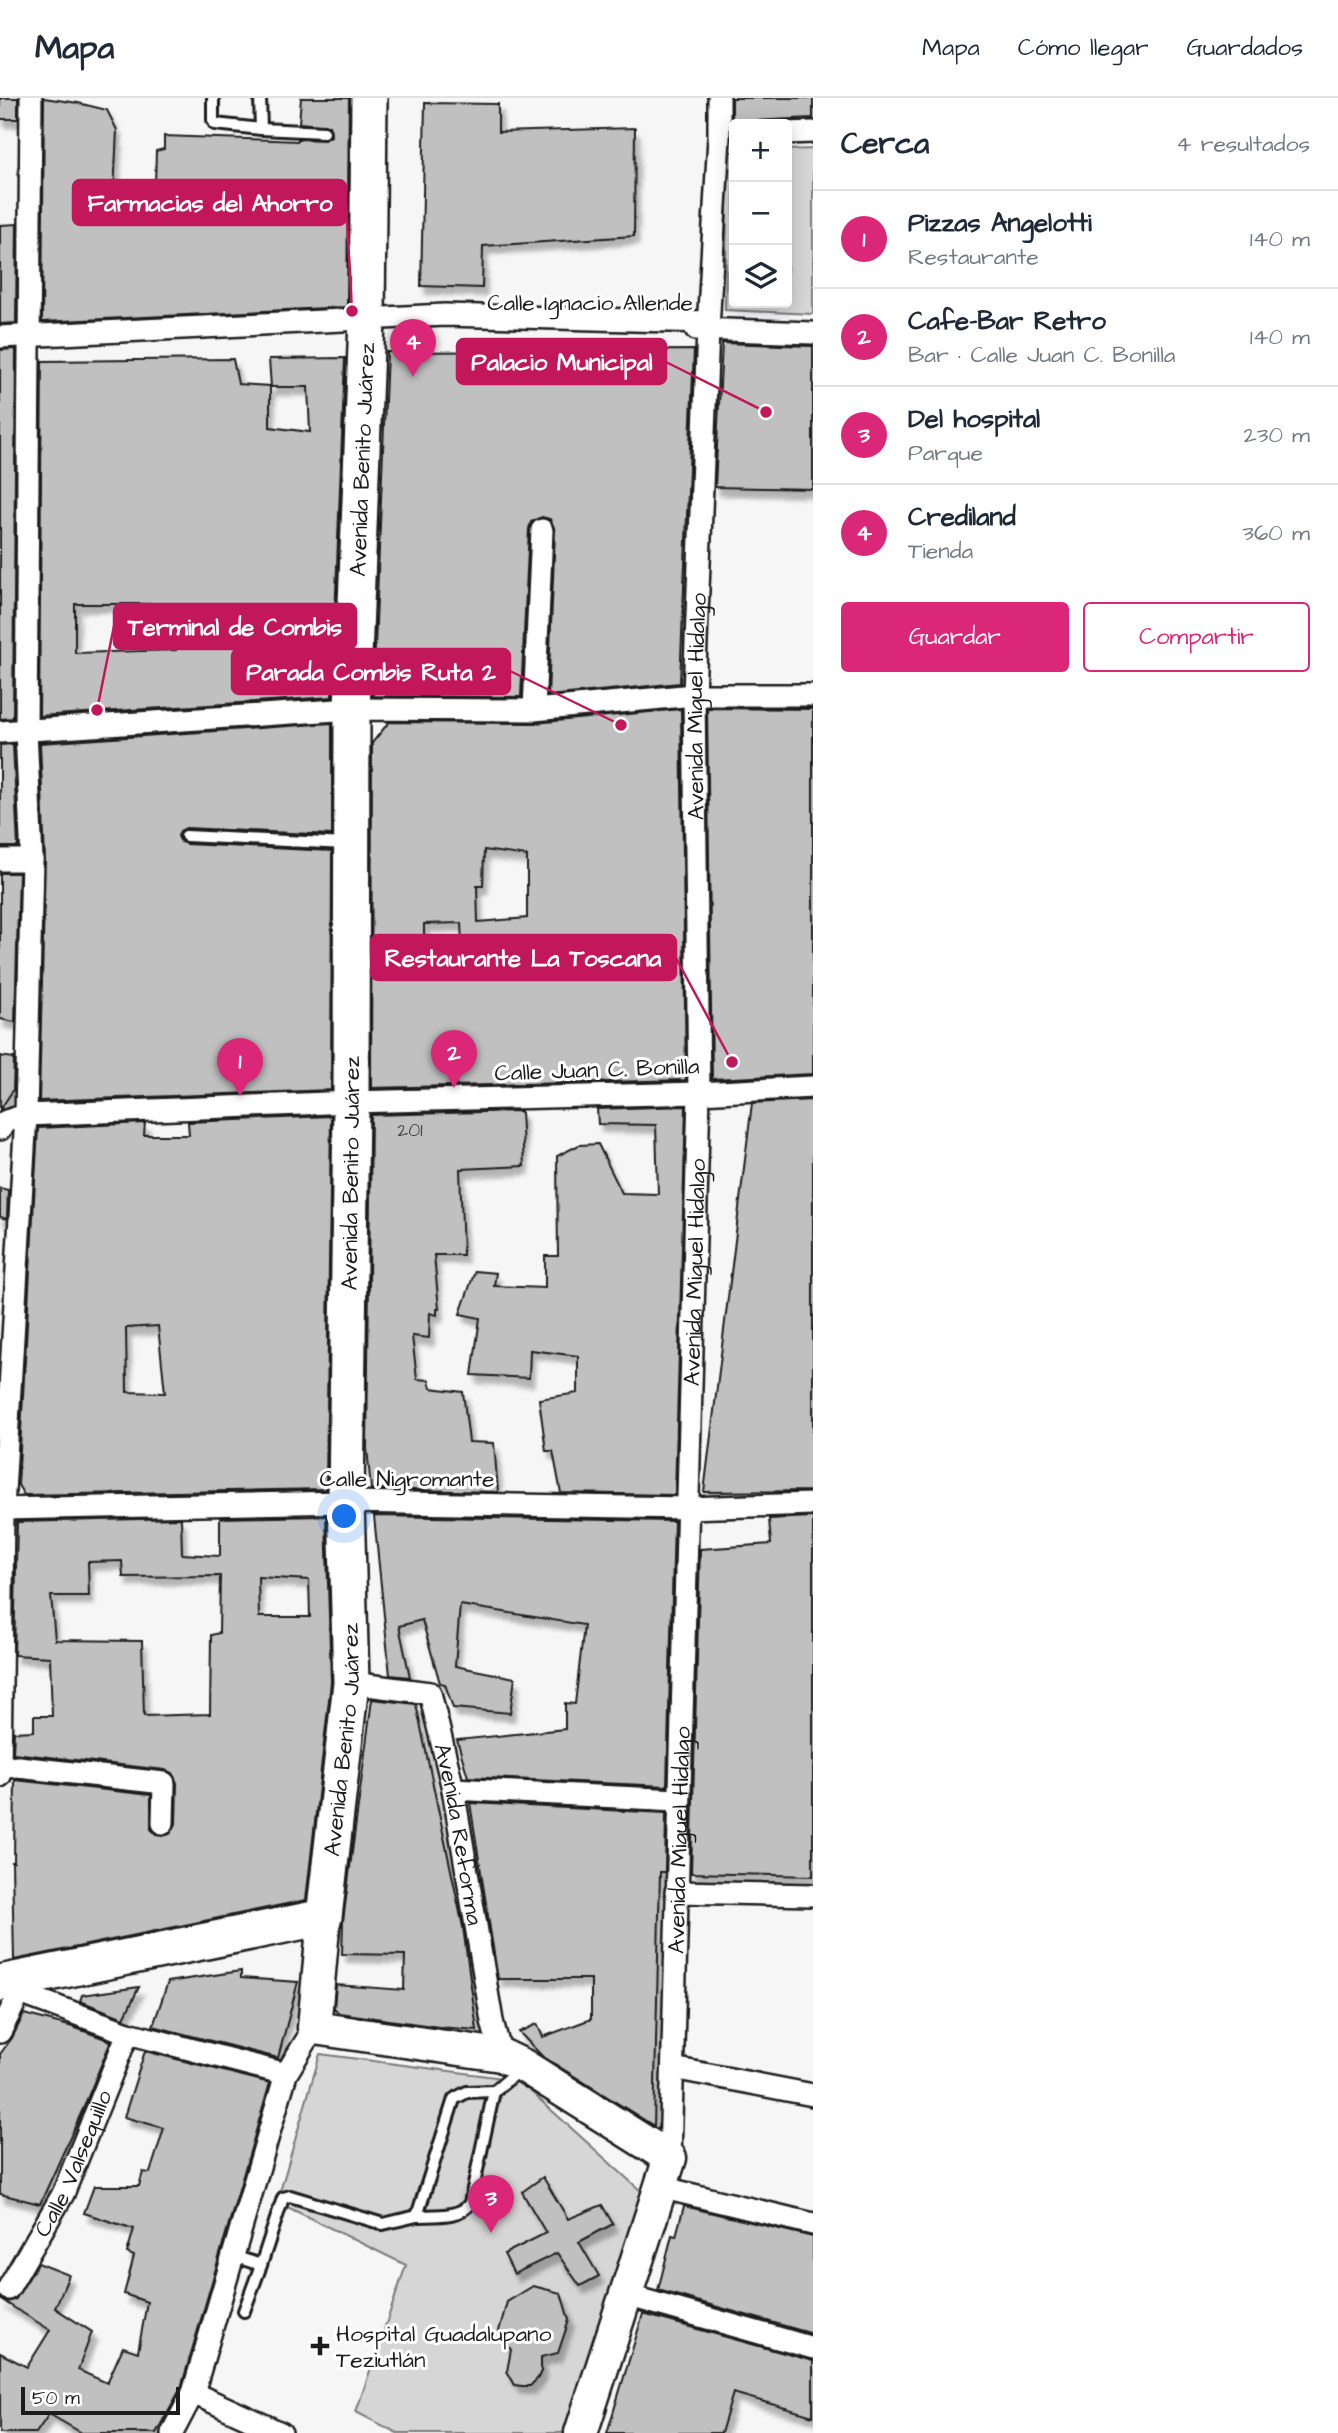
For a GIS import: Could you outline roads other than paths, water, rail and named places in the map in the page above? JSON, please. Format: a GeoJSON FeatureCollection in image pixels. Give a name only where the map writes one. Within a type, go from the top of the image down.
{"type":"FeatureCollection","features":[{"type":"Feature","properties":{"kind":"main road","name":"Avenida Benito Juárez"},"geometry":{"type":"LineString","coordinates":[[324,1916],[351,1683],[346,1502],[352,709],[367,323],[369,98]]}},
{"type":"Feature","properties":{"kind":"main road"},"geometry":{"type":"LineString","coordinates":[[12,1985],[324,1916],[314,2028],[512,2060],[665,2173]]}},
{"type":"Feature","properties":{"kind":"main road","name":"Avenida Miguel Hidalgo"},"geometry":{"type":"LineString","coordinates":[[581,2433],[665,2173]]}},
{"type":"Feature","properties":{"kind":"street"},"geometry":{"type":"LineString","coordinates":[[0,1776],[2,1509],[11,1122],[32,860],[26,731],[31,98]]}},
{"type":"Feature","properties":{"kind":"street","name":"Avenida Miguel Hidalgo"},"geometry":{"type":"LineString","coordinates":[[665,2173],[674,2062],[678,1800],[699,1093],[694,695],[708,325],[727,136],[719,98]]}},
{"type":"Feature","properties":{"kind":"street"},"geometry":{"type":"LineString","coordinates":[[792,133],[813,132]]}},
{"type":"Feature","properties":{"kind":"street","name":"Calle Ignacio Allende"},"geometry":{"type":"LineString","coordinates":[[367,323],[445,315],[708,325],[813,333]]}},
{"type":"Feature","properties":{"kind":"street"},"geometry":{"type":"LineString","coordinates":[[0,337],[367,323]]}},
{"type":"Feature","properties":{"kind":"street"},"geometry":{"type":"LineString","coordinates":[[534,710],[542,530]]}},
{"type":"Feature","properties":{"kind":"street"},"geometry":{"type":"LineString","coordinates":[[0,732],[352,709],[534,710],[694,695],[813,695]]}},
{"type":"Feature","properties":{"kind":"street"},"geometry":{"type":"LineString","coordinates":[[0,860],[32,860]]}},
{"type":"Feature","properties":{"kind":"street","name":"Calle Juan C. Bonilla"},"geometry":{"type":"LineString","coordinates":[[11,1122],[351,1102],[699,1093],[813,1087]]}},
{"type":"Feature","properties":{"kind":"street","name":"Calle Nigromante"},"geometry":{"type":"LineString","coordinates":[[2,1509],[346,1502],[687,1507],[813,1504]]}},
{"type":"Feature","properties":{"kind":"street","name":"Avenida Reforma"},"geometry":{"type":"LineString","coordinates":[[351,1683],[430,1693],[453,1789],[492,2021],[512,2060]]}},
{"type":"Feature","properties":{"kind":"street"},"geometry":{"type":"LineString","coordinates":[[0,1765],[163,1783],[163,1823]]}},
{"type":"Feature","properties":{"kind":"street"},"geometry":{"type":"LineString","coordinates":[[453,1789],[678,1800]]}},
{"type":"Feature","properties":{"kind":"street"},"geometry":{"type":"LineString","coordinates":[[676,1892],[813,1895]]}},
{"type":"Feature","properties":{"kind":"street"},"geometry":{"type":"LineString","coordinates":[[0,2032],[12,1985],[128,2033],[286,2074]]}},
{"type":"Feature","properties":{"kind":"street"},"geometry":{"type":"LineString","coordinates":[[172,2433],[193,2393],[286,2074],[314,2028]]}},
{"type":"Feature","properties":{"kind":"street","name":"Calle Valsequillo"},"geometry":{"type":"LineString","coordinates":[[8,2289],[63,2194],[128,2033]]}},
{"type":"Feature","properties":{"kind":"street"},"geometry":{"type":"LineString","coordinates":[[674,2062],[813,2083]]}},
{"type":"Feature","properties":{"kind":"street"},"geometry":{"type":"LineString","coordinates":[[674,2062],[813,2095]]}},
{"type":"Feature","properties":{"kind":"street"},"geometry":{"type":"LineString","coordinates":[[665,2173],[813,2224]]}},
{"type":"Feature","properties":{"kind":"street"},"geometry":{"type":"LineString","coordinates":[[626,2295],[813,2348]]}},
{"type":"Feature","properties":{"kind":"street"},"geometry":{"type":"LineString","coordinates":[[193,2393],[281,2433]]}},
{"type":"Feature","properties":{"kind":"lane"},"geometry":{"type":"LineString","coordinates":[[213,98],[215,124],[261,130],[324,132]]}},
{"type":"Feature","properties":{"kind":"lane"},"geometry":{"type":"LineString","coordinates":[[260,98],[261,130]]}},
{"type":"Feature","properties":{"kind":"lane"},"geometry":{"type":"LineString","coordinates":[[186,836],[352,844]]}},
{"type":"Feature","properties":{"kind":"lane"},"geometry":{"type":"LineString","coordinates":[[244,2311],[283,2198],[290,2196],[383,2224],[417,2216],[457,2213],[466,2209],[470,2203],[494,2091],[512,2060]]}},
{"type":"Feature","properties":{"kind":"lane"},"geometry":{"type":"LineString","coordinates":[[417,2216],[454,2099],[467,2092],[494,2091]]}},
{"type":"Feature","properties":{"kind":"lane"},"geometry":{"type":"LineString","coordinates":[[233,2256],[261,2265]]}},
{"type":"Feature","properties":{"kind":"place","name":"Farmacias del Ahorro"},"geometry":{"type":"Point","coordinates":[352,311]}},
{"type":"Feature","properties":{"kind":"place","name":"Crediland"},"geometry":{"type":"Point","coordinates":[413,377]}},
{"type":"Feature","properties":{"kind":"place","name":"Palacio Municipal"},"geometry":{"type":"Point","coordinates":[766,412]}},
{"type":"Feature","properties":{"kind":"place","name":"Terminal de Combis"},"geometry":{"type":"Point","coordinates":[97,710]}},
{"type":"Feature","properties":{"kind":"place","name":"Parada Combis Ruta 2"},"geometry":{"type":"Point","coordinates":[621,725]}},
{"type":"Feature","properties":{"kind":"place","name":"Restaurante La Toscana"},"geometry":{"type":"Point","coordinates":[732,1062]}},
{"type":"Feature","properties":{"kind":"place","name":"Cafe-Bar Retro"},"geometry":{"type":"Point","coordinates":[454,1088]}},
{"type":"Feature","properties":{"kind":"place","name":"Pizzas Angelotti"},"geometry":{"type":"Point","coordinates":[240,1096]}},
{"type":"Feature","properties":{"kind":"place","name":"Del hospital"},"geometry":{"type":"Point","coordinates":[491,2233]}},
{"type":"Feature","properties":{"kind":"place","name":"Hospital Guadalupano Teziutlán"},"geometry":{"type":"Point","coordinates":[320,2346]}}]}
